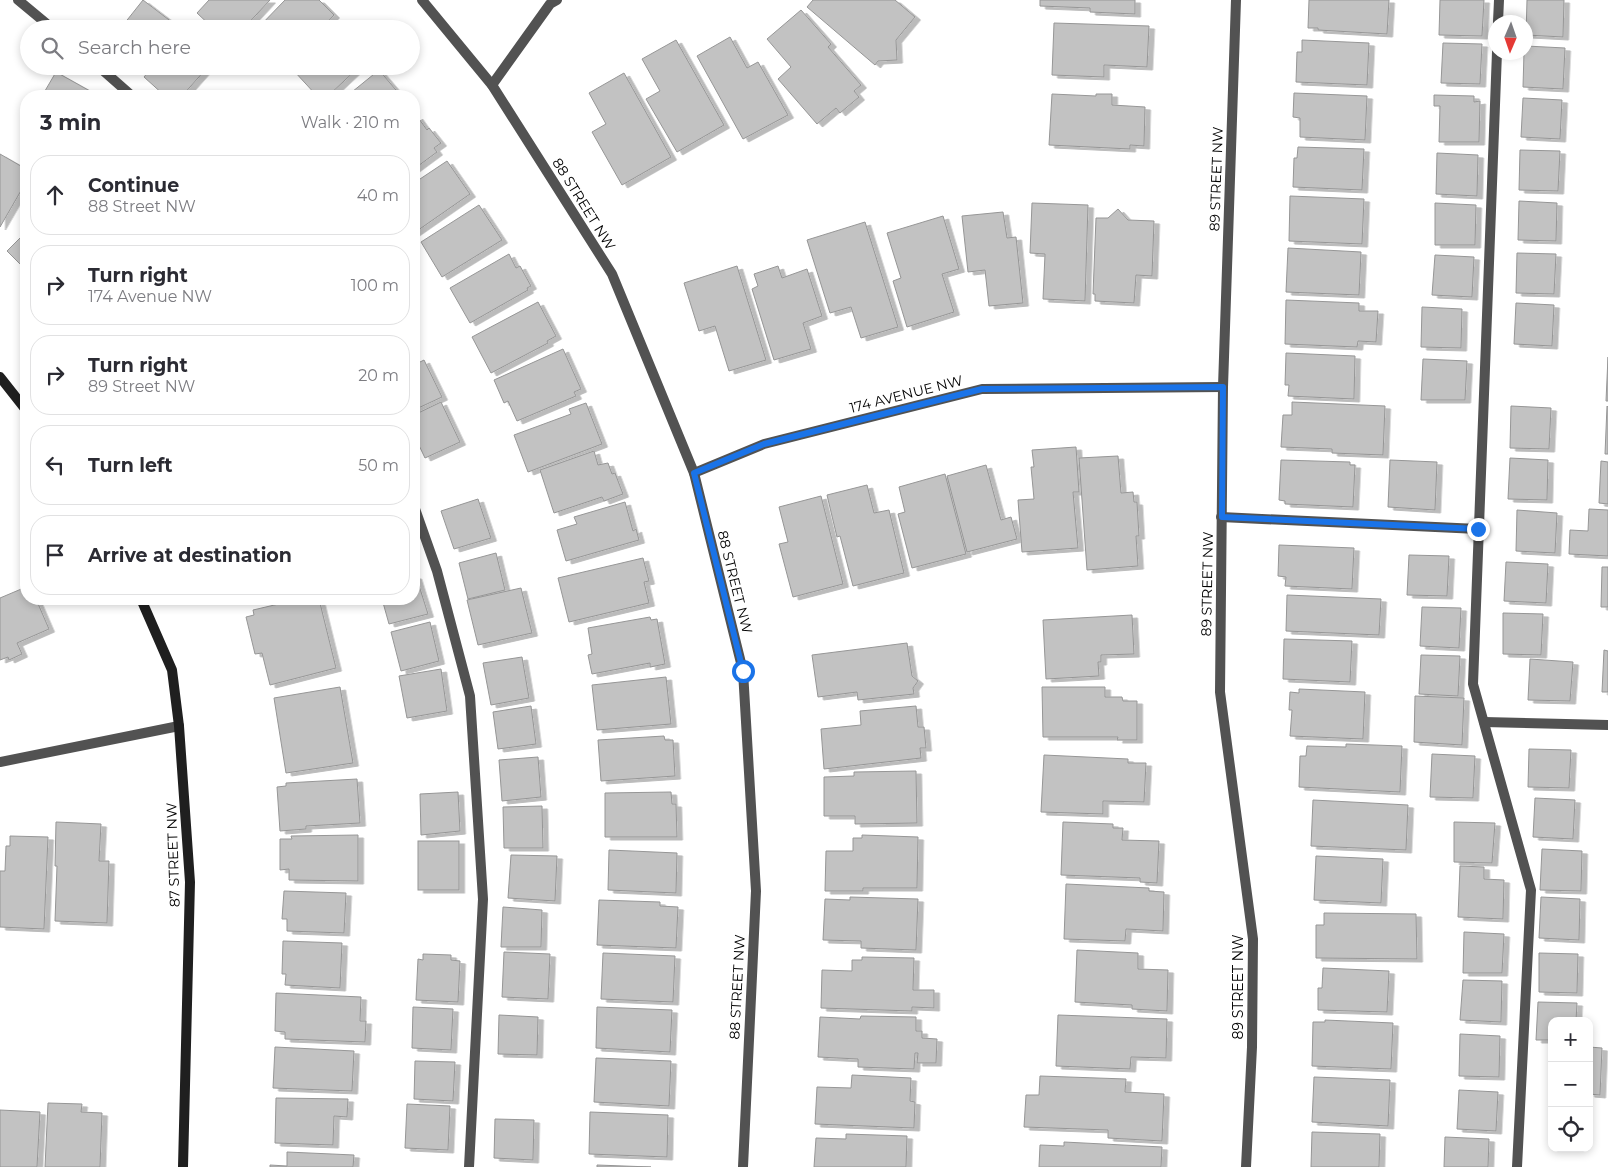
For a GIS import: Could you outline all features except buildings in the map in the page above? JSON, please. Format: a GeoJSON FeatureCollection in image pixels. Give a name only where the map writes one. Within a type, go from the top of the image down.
{"type":"FeatureCollection","features":[{"type":"Feature","properties":{"kind":"street"},"geometry":{"type":"LineString","coordinates":[[18,0],[41,20]]}},
{"type":"Feature","properties":{"kind":"street","name":"88 STREET NW"},"geometry":{"type":"LineString","coordinates":[[422,0],[492,85],[612,274],[694,473],[743,671],[756,891],[743,1167]]}},
{"type":"Feature","properties":{"kind":"street"},"geometry":{"type":"LineString","coordinates":[[492,85],[550,4],[557,0]]}},
{"type":"Feature","properties":{"kind":"street","name":"89 STREET NW"},"geometry":{"type":"LineString","coordinates":[[1236,0],[1223,387],[1220,692],[1253,939],[1252,1047],[1246,1167]]}},
{"type":"Feature","properties":{"kind":"street"},"geometry":{"type":"LineString","coordinates":[[1498,0],[1498,15]]}},
{"type":"Feature","properties":{"kind":"street"},"geometry":{"type":"LineString","coordinates":[[1496,60],[1473,684],[1531,890],[1517,1167]]}},
{"type":"Feature","properties":{"kind":"street"},"geometry":{"type":"LineString","coordinates":[[108,75],[125,90]]}},
{"type":"Feature","properties":{"kind":"street"},"geometry":{"type":"LineString","coordinates":[[0,377],[20,402]]}},
{"type":"Feature","properties":{"kind":"street","name":"174 AVENUE NW"},"geometry":{"type":"LineString","coordinates":[[694,473],[764,444],[982,389],[1223,387]]}},
{"type":"Feature","properties":{"kind":"street"},"geometry":{"type":"LineString","coordinates":[[1222,517],[1478,529]]}},
{"type":"Feature","properties":{"kind":"street"},"geometry":{"type":"LineString","coordinates":[[420,523],[437,571],[470,696],[483,899],[470,1167]]}},
{"type":"Feature","properties":{"kind":"street","name":"87 STREET NW"},"geometry":{"type":"LineString","coordinates":[[144,605],[172,670],[179,726],[190,882],[184,1167]]}},
{"type":"Feature","properties":{"kind":"street"},"geometry":{"type":"LineString","coordinates":[[1484,722],[1608,725]]}},
{"type":"Feature","properties":{"kind":"street"},"geometry":{"type":"LineString","coordinates":[[0,762],[179,726]]}},
{"type":"Feature","properties":{"kind":"route"},"geometry":{"type":"LineString","coordinates":[[743,671],[694,473],[764,444],[982,389],[1223,387],[1222,517],[1478,529]]}}]}
